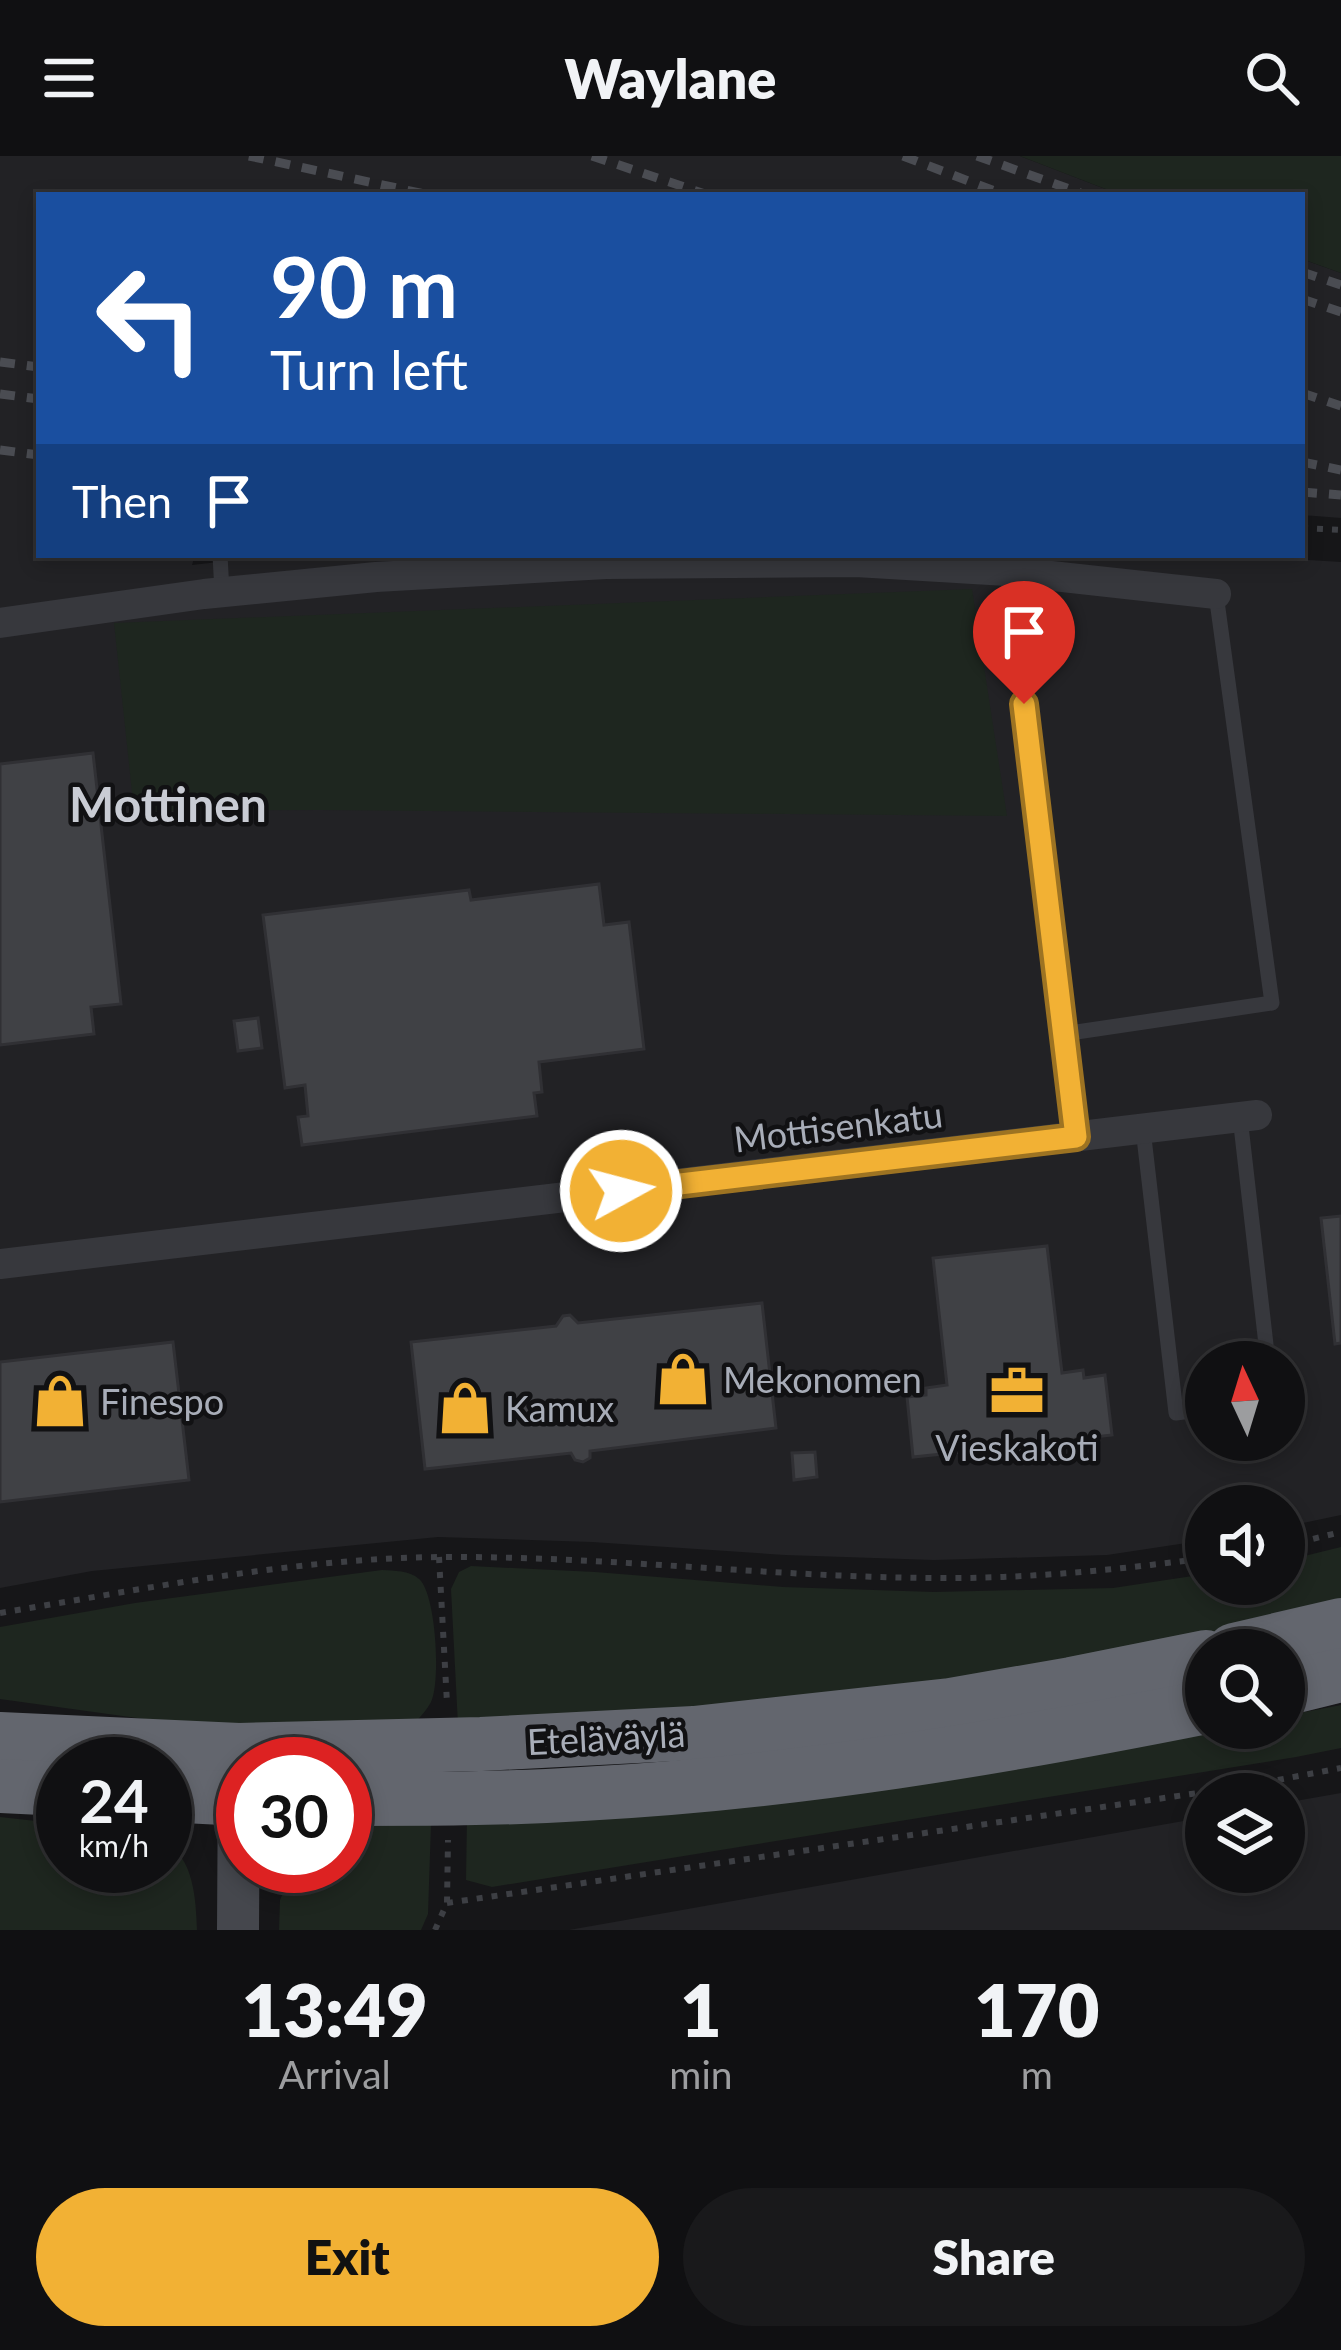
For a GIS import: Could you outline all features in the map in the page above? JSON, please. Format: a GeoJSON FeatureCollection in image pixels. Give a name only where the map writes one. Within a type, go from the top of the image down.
{"type":"FeatureCollection","features":[{"type":"Feature","properties":{"kind":"highway"},"geometry":{"type":"LineString","coordinates":[[1305,1633],[1341,1625]]}},
{"type":"Feature","properties":{"kind":"highway","name":"Eteläväylä"},"geometry":{"type":"LineString","coordinates":[[372,1762],[481,1744],[715,1731],[950,1705],[1185,1661]]}},
{"type":"Feature","properties":{"kind":"highway"},"geometry":{"type":"LineString","coordinates":[[1305,1684],[1341,1675]]}},
{"type":"Feature","properties":{"kind":"highway","name":"Eteläväylä"},"geometry":{"type":"LineString","coordinates":[[372,1798],[584,1794],[838,1770],[1055,1738],[1185,1711]]}},
{"type":"Feature","properties":{"kind":"highway","name":"Eteläväylä"},"geometry":{"type":"LineString","coordinates":[[0,1739],[216,1779]]}},
{"type":"Feature","properties":{"kind":"highway"},"geometry":{"type":"LineString","coordinates":[[0,1786],[36,1788]]}},
{"type":"Feature","properties":{"kind":"street"},"geometry":{"type":"LineString","coordinates":[[0,623],[222,592],[376,577],[606,564],[856,562],[1007,571],[1216,594]]}},
{"type":"Feature","properties":{"kind":"street","name":"Mottisenkatu"},"geometry":{"type":"LineString","coordinates":[[0,1264],[1249,1116]]}},
{"type":"Feature","properties":{"kind":"street"},"geometry":{"type":"LineString","coordinates":[[238,1930],[239,1893]]}},
{"type":"Feature","properties":{"kind":"lane"},"geometry":{"type":"LineString","coordinates":[[220,558],[222,592]]}},
{"type":"Feature","properties":{"kind":"lane"},"geometry":{"type":"LineString","coordinates":[[1007,571],[1076,1137]]}},
{"type":"Feature","properties":{"kind":"lane"},"geometry":{"type":"LineString","coordinates":[[1064,1034],[1273,1003],[1216,594]]}},
{"type":"Feature","properties":{"kind":"lane"},"geometry":{"type":"LineString","coordinates":[[1249,1116],[1266,1341]]}},
{"type":"Feature","properties":{"kind":"lane"},"geometry":{"type":"LineString","coordinates":[[1143,1129],[1176,1412],[1185,1411]]}},
{"type":"Feature","properties":{"kind":"path"},"geometry":{"type":"LineString","coordinates":[[1305,528],[1341,530]]}},
{"type":"Feature","properties":{"kind":"path"},"geometry":{"type":"LineString","coordinates":[[1305,1541],[1341,1532]]}},
{"type":"Feature","properties":{"kind":"path"},"geometry":{"type":"LineString","coordinates":[[0,1613],[274,1569],[439,1557],[596,1560],[935,1578],[1112,1570],[1185,1561]]}},
{"type":"Feature","properties":{"kind":"path"},"geometry":{"type":"LineString","coordinates":[[439,1557],[447,1714]]}},
{"type":"Feature","properties":{"kind":"path"},"geometry":{"type":"LineString","coordinates":[[447,1903],[1222,1790],[1341,1768]]}},
{"type":"Feature","properties":{"kind":"path"},"geometry":{"type":"LineString","coordinates":[[435,1930],[447,1903],[449,1826]]}},
{"type":"Feature","properties":{"kind":"shaded area"},"geometry":{"type":"Polygon","coordinates":[[[0,156],[1020,156],[1113,192],[36,192],[36,558],[194,558],[192,565],[254,558],[1277,558],[1341,562],[1341,1515],[1305,1523],[1305,1485],[1185,1485],[1185,1543],[1107,1555],[934,1560],[438,1537],[92,1571],[0,1588],[0,156]]]}},
{"type":"Feature","properties":{"kind":"shaded area"},"geometry":{"type":"Polygon","coordinates":[[[1020,156],[1341,156],[1341,273],[1305,260],[1305,192],[1113,192],[1020,156]]]}},
{"type":"Feature","properties":{"kind":"shaded area"},"geometry":{"type":"Polygon","coordinates":[[[1305,260],[1341,273],[1341,518],[1305,515],[1305,260]]]}},
{"type":"Feature","properties":{"kind":"shaded area"},"geometry":{"type":"Polygon","coordinates":[[[972,589],[1007,816],[134,811],[114,623],[972,589]]]}},
{"type":"Feature","properties":{"kind":"shaded area"},"geometry":{"type":"Polygon","coordinates":[[[1341,1547],[1341,1604],[1240,1629],[1185,1629],[1185,1643],[1179,1644],[923,1690],[458,1725],[451,1589],[459,1572],[471,1566],[934,1592],[1113,1588],[1185,1577],[1185,1605],[1305,1605],[1305,1556],[1341,1547]]]}},
{"type":"Feature","properties":{"kind":"shaded area"},"geometry":{"type":"Polygon","coordinates":[[[382,1570],[415,1576],[429,1601],[435,1638],[434,1692],[413,1725],[238,1732],[0,1699],[0,1627],[135,1603],[382,1570]]]}},
{"type":"Feature","properties":{"kind":"shaded area"},"geometry":{"type":"Polygon","coordinates":[[[1341,1705],[1341,1748],[492,1887],[466,1880],[467,1817],[1096,1754],[1185,1736],[1185,1749],[1305,1749],[1305,1712],[1341,1705]]]}},
{"type":"Feature","properties":{"kind":"shaded area"},"geometry":{"type":"Polygon","coordinates":[[[1341,1793],[1341,1930],[569,1930],[1185,1821],[1185,1893],[1305,1893],[1305,1799],[1341,1793]]]}},
{"type":"Feature","properties":{"kind":"shaded area"},"geometry":{"type":"Polygon","coordinates":[[[0,1817],[36,1821],[36,1893],[192,1893],[192,1885],[194,1893],[197,1930],[0,1930],[0,1817]]]}},
{"type":"Feature","properties":{"kind":"shaded area"},"geometry":{"type":"Polygon","coordinates":[[[431,1824],[428,1914],[421,1930],[279,1930],[283,1893],[372,1893],[372,1825],[431,1824]]]}},
{"type":"Feature","properties":{"kind":"building"},"geometry":{"type":"Polygon","coordinates":[[[93,753],[121,1004],[91,1007],[94,1034],[0,1045],[0,764],[93,753]]]}},
{"type":"Feature","properties":{"kind":"building"},"geometry":{"type":"Polygon","coordinates":[[[599,884],[604,925],[629,922],[644,1049],[539,1062],[542,1092],[534,1093],[537,1116],[302,1145],[298,1117],[308,1116],[305,1085],[285,1088],[263,915],[469,890],[471,900],[599,884]]]}},
{"type":"Feature","properties":{"kind":"building"},"geometry":{"type":"Polygon","coordinates":[[[258,1018],[262,1048],[238,1051],[234,1021],[258,1018]]]}},
{"type":"Feature","properties":{"kind":"building"},"geometry":{"type":"Polygon","coordinates":[[[1341,1216],[1341,1343],[1335,1344],[1321,1218],[1341,1216]]]}},
{"type":"Feature","properties":{"kind":"building"},"geometry":{"type":"Polygon","coordinates":[[[1047,1246],[1062,1373],[1083,1370],[1084,1378],[1105,1375],[1112,1435],[1024,1445],[1025,1457],[1002,1460],[1001,1448],[913,1457],[907,1397],[947,1385],[933,1258],[1047,1246]]]}},
{"type":"Feature","properties":{"kind":"building"},"geometry":{"type":"Polygon","coordinates":[[[762,1303],[776,1428],[590,1451],[590,1458],[583,1462],[571,1453],[425,1469],[411,1342],[556,1326],[570,1315],[578,1323],[762,1303]]]}},
{"type":"Feature","properties":{"kind":"building"},"geometry":{"type":"Polygon","coordinates":[[[173,1342],[189,1480],[0,1502],[0,1362],[173,1342]]]}},
{"type":"Feature","properties":{"kind":"building"},"geometry":{"type":"Polygon","coordinates":[[[815,1452],[817,1477],[794,1480],[792,1453],[815,1452]]]}},
{"type":"Feature","properties":{"kind":"railway"},"geometry":{"type":"LineString","coordinates":[[249,156],[415,192]]}},
{"type":"Feature","properties":{"kind":"railway"},"geometry":{"type":"LineString","coordinates":[[592,156],[699,192]]}},
{"type":"Feature","properties":{"kind":"railway"},"geometry":{"type":"LineString","coordinates":[[903,156],[997,192]]}},
{"type":"Feature","properties":{"kind":"railway"},"geometry":{"type":"LineString","coordinates":[[977,156],[1078,192]]}},
{"type":"Feature","properties":{"kind":"railway"},"geometry":{"type":"LineString","coordinates":[[1305,273],[1341,285]]}},
{"type":"Feature","properties":{"kind":"railway"},"geometry":{"type":"LineString","coordinates":[[1305,300],[1341,312]]}},
{"type":"Feature","properties":{"kind":"railway"},"geometry":{"type":"LineString","coordinates":[[0,362],[36,367]]}},
{"type":"Feature","properties":{"kind":"railway"},"geometry":{"type":"LineString","coordinates":[[0,394],[36,399]]}},
{"type":"Feature","properties":{"kind":"railway"},"geometry":{"type":"LineString","coordinates":[[1305,394],[1341,406]]}},
{"type":"Feature","properties":{"kind":"railway"},"geometry":{"type":"LineString","coordinates":[[0,450],[36,455]]}},
{"type":"Feature","properties":{"kind":"railway"},"geometry":{"type":"LineString","coordinates":[[1305,463],[1341,470]]}},
{"type":"Feature","properties":{"kind":"railway"},"geometry":{"type":"LineString","coordinates":[[1305,492],[1341,495]]}},
{"type":"Feature","properties":{"kind":"place","name":"Mekonomen"},"geometry":{"type":"Point","coordinates":[683,1379]}},
{"type":"Feature","properties":{"kind":"place","name":"Vieskakoti"},"geometry":{"type":"Point","coordinates":[1017,1391]}},
{"type":"Feature","properties":{"kind":"place","name":"Finespo"},"geometry":{"type":"Point","coordinates":[60,1401]}},
{"type":"Feature","properties":{"kind":"place","name":"Kamux"},"geometry":{"type":"Point","coordinates":[465,1408]}},
{"type":"Feature","properties":{"kind":"district","name":"Mottinen"},"geometry":{"type":"Point","coordinates":[168,803]}},
{"type":"Feature","properties":{"kind":"route"},"geometry":{"type":"LineString","coordinates":[[621,1191],[1076,1137],[1024,704]]}}]}
